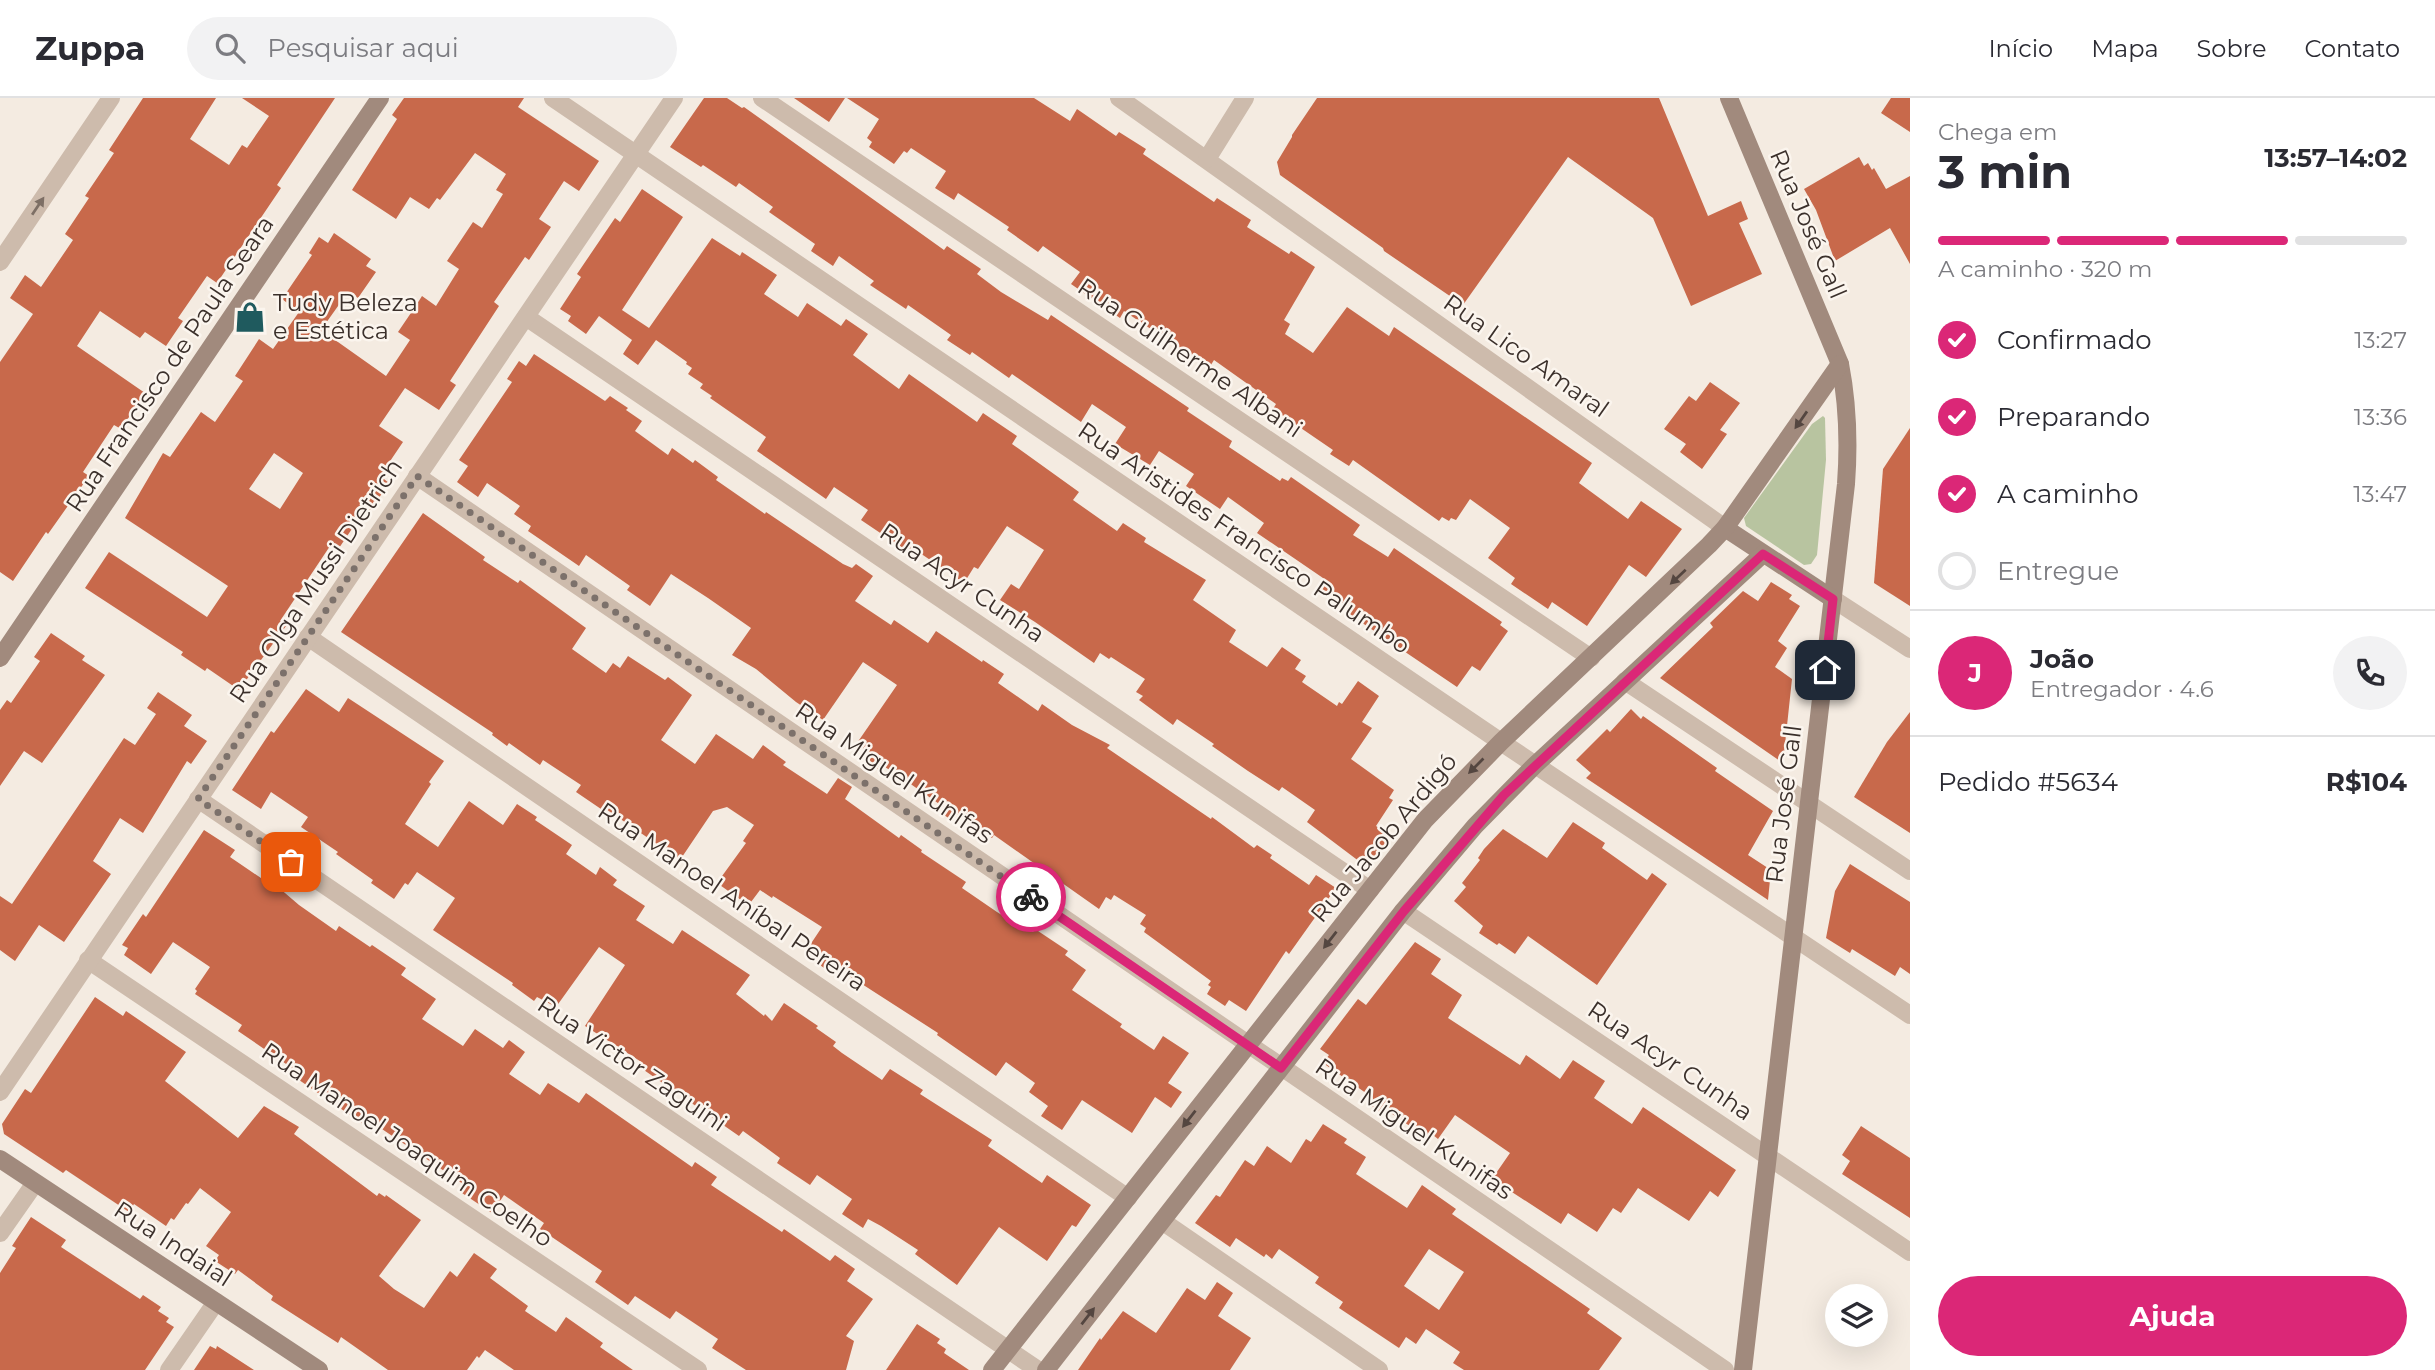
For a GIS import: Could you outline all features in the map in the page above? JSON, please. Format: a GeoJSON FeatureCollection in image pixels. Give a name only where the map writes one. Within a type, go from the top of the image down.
{"type":"FeatureCollection","features":[{"type":"Feature","properties":{"kind":"main road","name":"Rua Francisco de Paula Seara"},"geometry":{"type":"LineString","coordinates":[[0,658],[380,98]]}},
{"type":"Feature","properties":{"kind":"main road","name":"Rua José Gall"},"geometry":{"type":"LineString","coordinates":[[1729,98],[1840,364],[1847,400],[1849,434],[1833,599],[1742,1370]]}},
{"type":"Feature","properties":{"kind":"main road","name":"Rua Jacob Ardigó"},"geometry":{"type":"LineString","coordinates":[[992,1370],[1441,801],[1689,566],[1725,528],[1840,364]]}},
{"type":"Feature","properties":{"kind":"main road","name":"Rua Lico Amaral"},"geometry":{"type":"LineString","coordinates":[[1725,528],[1833,599]]}},
{"type":"Feature","properties":{"kind":"main road"},"geometry":{"type":"LineString","coordinates":[[1046,1370],[1404,911],[1475,826],[1535,765],[1763,554]]}},
{"type":"Feature","properties":{"kind":"main road","name":"Rua Indaial"},"geometry":{"type":"LineString","coordinates":[[0,1159],[319,1370]]}},
{"type":"Feature","properties":{"kind":"street"},"geometry":{"type":"LineString","coordinates":[[0,262],[111,98]]}},
{"type":"Feature","properties":{"kind":"street","name":"Rua Aristides Francisco Palumbo"},"geometry":{"type":"LineString","coordinates":[[553,98],[1501,742],[1910,1016]]}},
{"type":"Feature","properties":{"kind":"street","name":"Rua Olga Mussi Dietrich"},"geometry":{"type":"LineString","coordinates":[[0,1092],[674,98]]}},
{"type":"Feature","properties":{"kind":"street","name":"Rua Guilherme Albani"},"geometry":{"type":"LineString","coordinates":[[762,98],[1591,658]]}},
{"type":"Feature","properties":{"kind":"street","name":"Rua Lico Amaral"},"geometry":{"type":"LineString","coordinates":[[1119,98],[1725,528]]}},
{"type":"Feature","properties":{"kind":"street"},"geometry":{"type":"LineString","coordinates":[[1207,159],[1245,98]]}},
{"type":"Feature","properties":{"kind":"street","name":"Rua Acyr Cunha"},"geometry":{"type":"LineString","coordinates":[[526,317],[1370,890]]}},
{"type":"Feature","properties":{"kind":"street","name":"Rua Miguel Kunifas"},"geometry":{"type":"LineString","coordinates":[[417,476],[1725,1370]]}},
{"type":"Feature","properties":{"kind":"street","name":"Rua Lico Amaral"},"geometry":{"type":"LineString","coordinates":[[1833,599],[1910,649]]}},
{"type":"Feature","properties":{"kind":"street","name":"Rua Manoel Aníbal Pereira"},"geometry":{"type":"LineString","coordinates":[[308,637],[1128,1198]]}},
{"type":"Feature","properties":{"kind":"street"},"geometry":{"type":"LineString","coordinates":[[1625,681],[1910,872]]}},
{"type":"Feature","properties":{"kind":"street","name":"Rua Victor Zaguini"},"geometry":{"type":"LineString","coordinates":[[198,799],[1038,1370]]}},
{"type":"Feature","properties":{"kind":"street","name":"Rua Acyr Cunha"},"geometry":{"type":"LineString","coordinates":[[1404,911],[1910,1252]]}},
{"type":"Feature","properties":{"kind":"street","name":"Rua Manoel Joaquim Coelho"},"geometry":{"type":"LineString","coordinates":[[88,960],[698,1370]]}},
{"type":"Feature","properties":{"kind":"street"},"geometry":{"type":"LineString","coordinates":[[0,1233],[35,1183]]}},
{"type":"Feature","properties":{"kind":"street"},"geometry":{"type":"LineString","coordinates":[[1162,1221],[1379,1370]]}},
{"type":"Feature","properties":{"kind":"street"},"geometry":{"type":"LineString","coordinates":[[169,1370],[216,1302]]}},
{"type":"Feature","properties":{"kind":"green space"},"geometry":{"type":"Polygon","coordinates":[[[1823,416],[1826,460],[1817,555],[1811,564],[1804,565],[1746,526],[1744,518],[1812,424],[1823,416]]]}},
{"type":"Feature","properties":{"kind":"building"},"geometry":{"type":"Polygon","coordinates":[[[143,98],[216,98],[190,139],[229,165],[242,145],[247,148],[269,116],[242,98],[335,98],[277,185],[281,188],[217,283],[207,276],[178,318],[183,321],[166,346],[145,332],[140,338],[100,311],[77,346],[145,393],[121,429],[114,425],[83,472],[89,476],[13,581],[0,572],[0,362],[33,314],[10,298],[25,275],[41,287],[73,240],[65,234],[89,198],[85,196],[114,153],[109,150],[143,98]]]}},
{"type":"Feature","properties":{"kind":"building"},"geometry":{"type":"Polygon","coordinates":[[[404,98],[524,98],[518,107],[599,161],[579,191],[564,181],[539,219],[551,227],[529,260],[525,257],[494,302],[499,306],[450,381],[456,385],[439,410],[405,388],[379,426],[403,442],[380,476],[389,483],[366,517],[362,514],[337,551],[330,546],[280,621],[286,626],[239,690],[207,668],[205,671],[181,655],[183,652],[85,588],[109,552],[207,617],[228,586],[125,518],[163,453],[170,457],[201,412],[215,422],[243,381],[235,376],[259,339],[273,349],[299,312],[282,299],[312,255],[309,253],[319,237],[328,243],[334,233],[371,259],[366,266],[376,272],[358,298],[348,292],[321,330],[386,376],[410,340],[398,332],[422,296],[436,306],[459,269],[447,261],[473,222],[482,228],[503,194],[496,190],[506,174],[475,153],[440,200],[437,198],[429,209],[410,197],[396,219],[352,190],[397,119],[392,115],[404,98]],[[274,453],[249,489],[280,509],[303,473],[274,453]]]}},
{"type":"Feature","properties":{"kind":"building"},"geometry":{"type":"Polygon","coordinates":[[[704,98],[727,98],[744,107],[944,250],[947,246],[981,269],[977,274],[1001,292],[1048,320],[1051,315],[1189,408],[1187,411],[1232,441],[1229,447],[1280,481],[1282,478],[1288,481],[1291,477],[1360,525],[1353,535],[1388,557],[1394,548],[1502,622],[1500,625],[1508,631],[1480,671],[1472,666],[1457,687],[1349,614],[1352,610],[1318,587],[1323,578],[1257,533],[1264,523],[1228,497],[1220,509],[1186,486],[1194,474],[1159,451],[1150,465],[1115,444],[1126,427],[1092,404],[1081,422],[1012,374],[1009,378],[972,352],[970,355],[947,340],[951,335],[908,305],[906,309],[870,285],[874,281],[839,256],[833,266],[811,251],[815,244],[769,212],[773,207],[739,183],[736,187],[670,147],[704,98]]]}},
{"type":"Feature","properties":{"kind":"building"},"geometry":{"type":"Polygon","coordinates":[[[794,98],[845,98],[829,122],[794,98]]]}},
{"type":"Feature","properties":{"kind":"building"},"geometry":{"type":"Polygon","coordinates":[[[847,98],[1034,98],[1070,121],[1077,109],[1116,136],[1119,132],[1146,149],[1143,154],[1214,202],[1217,198],[1251,220],[1247,227],[1315,267],[1284,320],[1290,324],[1285,334],[1313,353],[1347,307],[1389,336],[1394,327],[1592,463],[1579,483],[1628,519],[1641,501],[1682,529],[1646,577],[1629,565],[1587,626],[1552,602],[1548,609],[1511,584],[1515,578],[1488,558],[1510,528],[1470,499],[1456,520],[1451,518],[1449,521],[1442,517],[1439,521],[1353,460],[1349,466],[1330,454],[1333,450],[1273,409],[1276,404],[1214,360],[1209,368],[1124,311],[1120,318],[1071,284],[1080,272],[1043,246],[1038,252],[1007,230],[1009,227],[958,193],[954,200],[935,188],[946,171],[911,148],[907,153],[904,151],[894,164],[869,147],[872,142],[867,138],[879,119],[847,98]]]}},
{"type":"Feature","properties":{"kind":"building"},"geometry":{"type":"Polygon","coordinates":[[[1317,98],[1659,98],[1708,216],[1741,201],[1748,219],[1739,223],[1762,274],[1691,306],[1653,218],[1568,157],[1463,305],[1280,175],[1277,162],[1317,98]]]}},
{"type":"Feature","properties":{"kind":"building"},"geometry":{"type":"Polygon","coordinates":[[[1891,98],[1910,98],[1910,132],[1881,113],[1891,98]]]}},
{"type":"Feature","properties":{"kind":"building"},"geometry":{"type":"Polygon","coordinates":[[[1859,157],[1864,166],[1868,163],[1872,170],[1874,168],[1886,189],[1910,176],[1910,264],[1890,228],[1835,261],[1816,210],[1804,189],[1859,157]]]}},
{"type":"Feature","properties":{"kind":"building"},"geometry":{"type":"Polygon","coordinates":[[[642,189],[683,217],[622,310],[649,328],[712,238],[740,256],[742,252],[777,275],[764,294],[798,317],[807,303],[841,326],[846,319],[868,334],[853,355],[899,389],[909,374],[977,422],[983,413],[1017,436],[1012,444],[1079,492],[1073,500],[1117,531],[1123,523],[1146,538],[1144,542],[1206,580],[1193,600],[1236,630],[1229,642],[1267,667],[1282,647],[1301,660],[1295,669],[1306,676],[1302,682],[1337,706],[1339,702],[1342,704],[1358,681],[1379,696],[1362,722],[1372,728],[1351,759],[1394,790],[1389,798],[1393,800],[1376,826],[1392,837],[1368,868],[1307,822],[1315,810],[1282,787],[1279,791],[1248,771],[1177,719],[1173,725],[1139,700],[1143,696],[1136,692],[1145,679],[1100,653],[1094,663],[1000,600],[1011,584],[1019,589],[1044,550],[1007,526],[978,569],[974,567],[964,583],[917,551],[913,555],[861,520],[868,510],[834,487],[826,499],[757,451],[766,437],[710,398],[712,396],[700,388],[703,384],[688,374],[692,368],[687,362],[656,340],[638,365],[623,354],[632,340],[599,316],[586,334],[568,321],[571,316],[560,309],[581,277],[577,274],[615,218],[620,222],[642,189]]]}},
{"type":"Feature","properties":{"kind":"building"},"geometry":{"type":"Polygon","coordinates":[[[534,354],[605,401],[610,396],[628,408],[626,410],[642,421],[635,431],[668,455],[672,448],[693,463],[695,460],[718,477],[716,480],[765,514],[766,512],[843,564],[852,568],[856,564],[873,576],[855,601],[891,625],[894,620],[928,643],[936,631],[1004,674],[998,683],[1038,711],[1042,704],[1072,725],[1110,745],[1107,748],[1254,848],[1257,845],[1272,855],[1270,858],[1309,885],[1316,875],[1336,888],[1289,954],[1286,951],[1246,1011],[1229,1000],[1225,1006],[1207,994],[1211,981],[1144,932],[1146,928],[1140,924],[1146,915],[1114,895],[1111,900],[1106,897],[1099,909],[994,835],[992,838],[961,816],[956,823],[941,813],[945,808],[902,778],[885,767],[882,772],[865,761],[870,755],[857,743],[897,685],[863,662],[823,720],[756,669],[732,655],[751,628],[708,598],[671,574],[650,606],[627,590],[630,586],[586,555],[579,566],[528,531],[531,526],[514,514],[520,506],[487,483],[478,497],[457,482],[468,466],[459,460],[512,382],[507,379],[519,361],[526,366],[534,354]]]}},
{"type":"Feature","properties":{"kind":"building"},"geometry":{"type":"Polygon","coordinates":[[[1710,382],[1740,403],[1720,430],[1727,434],[1702,469],[1680,452],[1686,444],[1664,429],[1689,396],[1696,401],[1710,382]]]}},
{"type":"Feature","properties":{"kind":"building"},"geometry":{"type":"Polygon","coordinates":[[[1910,428],[1910,606],[1874,583],[1883,469],[1910,428]]]}},
{"type":"Feature","properties":{"kind":"building"},"geometry":{"type":"Polygon","coordinates":[[[423,513],[485,557],[483,560],[518,583],[520,580],[586,628],[572,649],[606,673],[613,663],[620,668],[628,656],[665,680],[668,677],[692,695],[661,740],[695,764],[716,734],[753,759],[763,745],[786,762],[783,765],[827,794],[838,778],[852,787],[845,799],[966,882],[962,888],[1008,919],[1010,917],[1033,932],[1035,929],[1068,951],[1065,955],[1086,970],[1072,990],[1154,1050],[1163,1036],[1189,1053],[1168,1083],[1182,1092],[1171,1108],[1155,1097],[1132,1133],[1082,1100],[1062,1130],[1041,1116],[1048,1106],[1029,1092],[1035,1083],[1006,1062],[996,1076],[937,1035],[938,1033],[837,968],[833,974],[814,961],[819,952],[810,945],[822,927],[760,890],[751,902],[743,896],[741,900],[717,883],[746,843],[743,841],[754,825],[727,807],[713,811],[680,860],[603,807],[601,809],[576,792],[581,785],[543,760],[540,765],[509,743],[507,746],[492,735],[493,733],[341,632],[423,513]]]}},
{"type":"Feature","properties":{"kind":"building"},"geometry":{"type":"Polygon","coordinates":[[[1771,582],[1792,595],[1789,599],[1800,606],[1778,641],[1787,648],[1775,667],[1792,679],[1783,763],[1660,678],[1713,627],[1710,623],[1743,591],[1758,601],[1771,582]]]}},
{"type":"Feature","properties":{"kind":"building"},"geometry":{"type":"Polygon","coordinates":[[[51,633],[85,656],[82,660],[105,675],[42,763],[24,751],[0,786],[0,710],[7,700],[11,703],[40,661],[34,657],[51,633]]]}},
{"type":"Feature","properties":{"kind":"building"},"geometry":{"type":"Polygon","coordinates":[[[306,689],[339,712],[348,698],[444,761],[405,824],[438,847],[469,801],[503,825],[517,804],[572,845],[566,854],[596,875],[600,867],[617,880],[613,885],[645,906],[636,920],[673,944],[682,930],[750,975],[736,994],[764,1016],[765,1014],[772,1021],[784,1003],[818,1026],[816,1028],[836,1042],[833,1046],[882,1080],[890,1069],[923,1090],[920,1094],[992,1140],[988,1146],[1042,1183],[1047,1175],[1091,1205],[1076,1227],[1072,1225],[1047,1261],[999,1227],[957,1285],[915,1254],[918,1250],[881,1226],[868,1219],[863,1228],[842,1214],[852,1199],[817,1175],[810,1185],[777,1163],[780,1158],[743,1131],[739,1136],[641,1068],[643,1063],[585,1026],[625,965],[599,947],[556,1007],[537,997],[534,1001],[512,985],[513,983],[433,930],[455,898],[417,872],[394,899],[371,883],[373,880],[336,854],[338,852],[301,827],[308,817],[271,792],[261,809],[232,790],[271,731],[274,733],[306,689]]]}},
{"type":"Feature","properties":{"kind":"building"},"geometry":{"type":"Polygon","coordinates":[[[158,692],[192,715],[184,726],[207,741],[191,764],[187,761],[143,833],[120,818],[93,861],[111,874],[64,942],[39,925],[15,961],[0,950],[0,896],[12,904],[124,738],[135,745],[156,714],[147,708],[158,692]]]}},
{"type":"Feature","properties":{"kind":"building"},"geometry":{"type":"Polygon","coordinates":[[[1631,709],[1641,719],[1643,716],[1773,811],[1748,855],[1771,870],[1768,900],[1586,778],[1591,773],[1576,760],[1607,729],[1610,732],[1631,709]]]}},
{"type":"Feature","properties":{"kind":"building"},"geometry":{"type":"Polygon","coordinates":[[[1910,712],[1910,833],[1854,797],[1887,742],[1910,712]]]}},
{"type":"Feature","properties":{"kind":"building"},"geometry":{"type":"Polygon","coordinates":[[[1573,822],[1605,843],[1602,848],[1647,880],[1652,873],[1667,884],[1597,985],[1528,936],[1515,954],[1499,943],[1497,945],[1479,933],[1483,926],[1454,901],[1466,887],[1462,883],[1480,860],[1478,858],[1484,849],[1503,829],[1547,858],[1573,822]]]}},
{"type":"Feature","properties":{"kind":"building"},"geometry":{"type":"Polygon","coordinates":[[[204,830],[235,850],[230,857],[277,889],[278,887],[336,931],[339,926],[406,968],[401,975],[436,999],[422,1019],[463,1046],[475,1029],[503,1048],[509,1040],[525,1052],[509,1074],[540,1095],[548,1083],[579,1103],[586,1093],[692,1167],[695,1162],[717,1177],[711,1185],[782,1232],[784,1229],[830,1261],[835,1255],[855,1269],[847,1281],[873,1299],[846,1336],[854,1341],[846,1370],[746,1370],[712,1348],[718,1339],[676,1311],[670,1319],[635,1296],[628,1305],[595,1282],[602,1271],[540,1229],[544,1223],[504,1195],[492,1213],[459,1191],[463,1184],[370,1121],[366,1126],[286,1071],[289,1066],[238,1031],[242,1025],[195,994],[195,989],[210,967],[173,942],[151,974],[124,955],[128,948],[122,945],[143,914],[146,917],[204,830]]]}},
{"type":"Feature","properties":{"kind":"building"},"geometry":{"type":"Polygon","coordinates":[[[1850,864],[1910,902],[1910,974],[1900,967],[1895,976],[1852,949],[1850,953],[1826,938],[1835,891],[1850,864]]]}},
{"type":"Feature","properties":{"kind":"building"},"geometry":{"type":"Polygon","coordinates":[[[1415,942],[1441,959],[1431,974],[1462,995],[1448,1018],[1520,1065],[1526,1055],[1560,1079],[1573,1060],[1605,1081],[1594,1098],[1632,1124],[1643,1107],[1736,1170],[1718,1197],[1710,1191],[1689,1221],[1638,1188],[1621,1213],[1613,1208],[1597,1232],[1568,1213],[1561,1224],[1492,1179],[1510,1153],[1455,1115],[1438,1139],[1433,1135],[1430,1140],[1388,1111],[1385,1116],[1369,1104],[1373,1098],[1323,1063],[1329,1055],[1320,1049],[1358,999],[1366,1005],[1415,942]]]}},
{"type":"Feature","properties":{"kind":"building"},"geometry":{"type":"Polygon","coordinates":[[[95,997],[123,1016],[126,1011],[186,1052],[165,1081],[238,1138],[264,1106],[299,1127],[294,1134],[377,1196],[379,1193],[385,1197],[386,1195],[421,1220],[379,1276],[394,1289],[424,1308],[450,1271],[457,1277],[474,1253],[497,1269],[490,1278],[528,1306],[525,1311],[556,1332],[566,1317],[603,1343],[600,1347],[633,1370],[514,1370],[485,1350],[467,1370],[388,1370],[341,1337],[338,1343],[271,1300],[273,1296],[238,1270],[235,1274],[215,1261],[219,1255],[206,1246],[231,1212],[200,1188],[166,1226],[134,1204],[129,1212],[66,1170],[63,1173],[4,1134],[2,1124],[25,1089],[31,1093],[95,997]]]}},
{"type":"Feature","properties":{"kind":"building"},"geometry":{"type":"Polygon","coordinates":[[[1323,1124],[1347,1139],[1344,1143],[1366,1157],[1356,1174],[1407,1208],[1422,1185],[1456,1209],[1452,1214],[1590,1309],[1587,1313],[1622,1338],[1599,1370],[1464,1370],[1453,1363],[1460,1352],[1426,1329],[1416,1344],[1406,1337],[1399,1348],[1339,1308],[1343,1302],[1315,1283],[1319,1277],[1279,1249],[1272,1259],[1266,1254],[1264,1257],[1236,1238],[1230,1247],[1195,1223],[1216,1195],[1220,1197],[1245,1160],[1254,1166],[1267,1146],[1291,1163],[1306,1139],[1311,1142],[1323,1124]],[[1429,1249],[1404,1286],[1439,1310],[1464,1272],[1429,1249]]]}},
{"type":"Feature","properties":{"kind":"building"},"geometry":{"type":"Polygon","coordinates":[[[1861,1126],[1910,1158],[1910,1218],[1842,1174],[1850,1161],[1842,1155],[1861,1126]]]}},
{"type":"Feature","properties":{"kind":"building"},"geometry":{"type":"Polygon","coordinates":[[[31,1217],[66,1240],[61,1247],[140,1299],[143,1295],[161,1307],[158,1311],[169,1318],[166,1322],[174,1327],[145,1370],[0,1370],[0,1273],[16,1248],[12,1246],[31,1217]]]}},
{"type":"Feature","properties":{"kind":"building"},"geometry":{"type":"Polygon","coordinates":[[[1217,1282],[1233,1293],[1218,1316],[1251,1338],[1230,1370],[1078,1370],[1123,1311],[1156,1333],[1187,1288],[1205,1300],[1217,1282]]]}},
{"type":"Feature","properties":{"kind":"building"},"geometry":{"type":"Polygon","coordinates":[[[917,1324],[940,1339],[937,1343],[946,1349],[944,1353],[969,1370],[886,1370],[917,1324]]]}},
{"type":"Feature","properties":{"kind":"building"},"geometry":{"type":"Polygon","coordinates":[[[210,1346],[216,1349],[217,1346],[254,1370],[194,1370],[210,1346]]]}},
{"type":"Feature","properties":{"kind":"way so far"},"geometry":{"type":"LineString","coordinates":[[291,862],[198,799],[417,476],[1031,897]]}},
{"type":"Feature","properties":{"kind":"place","name":"Tudy Beleza e Estética"},"geometry":{"type":"Point","coordinates":[250,317]}},
{"type":"Feature","properties":{"kind":"route"},"geometry":{"type":"LineString","coordinates":[[1031,897],[1281,1068],[1404,911],[1504,795],[1763,554],[1833,599],[1825,670]]}}]}
